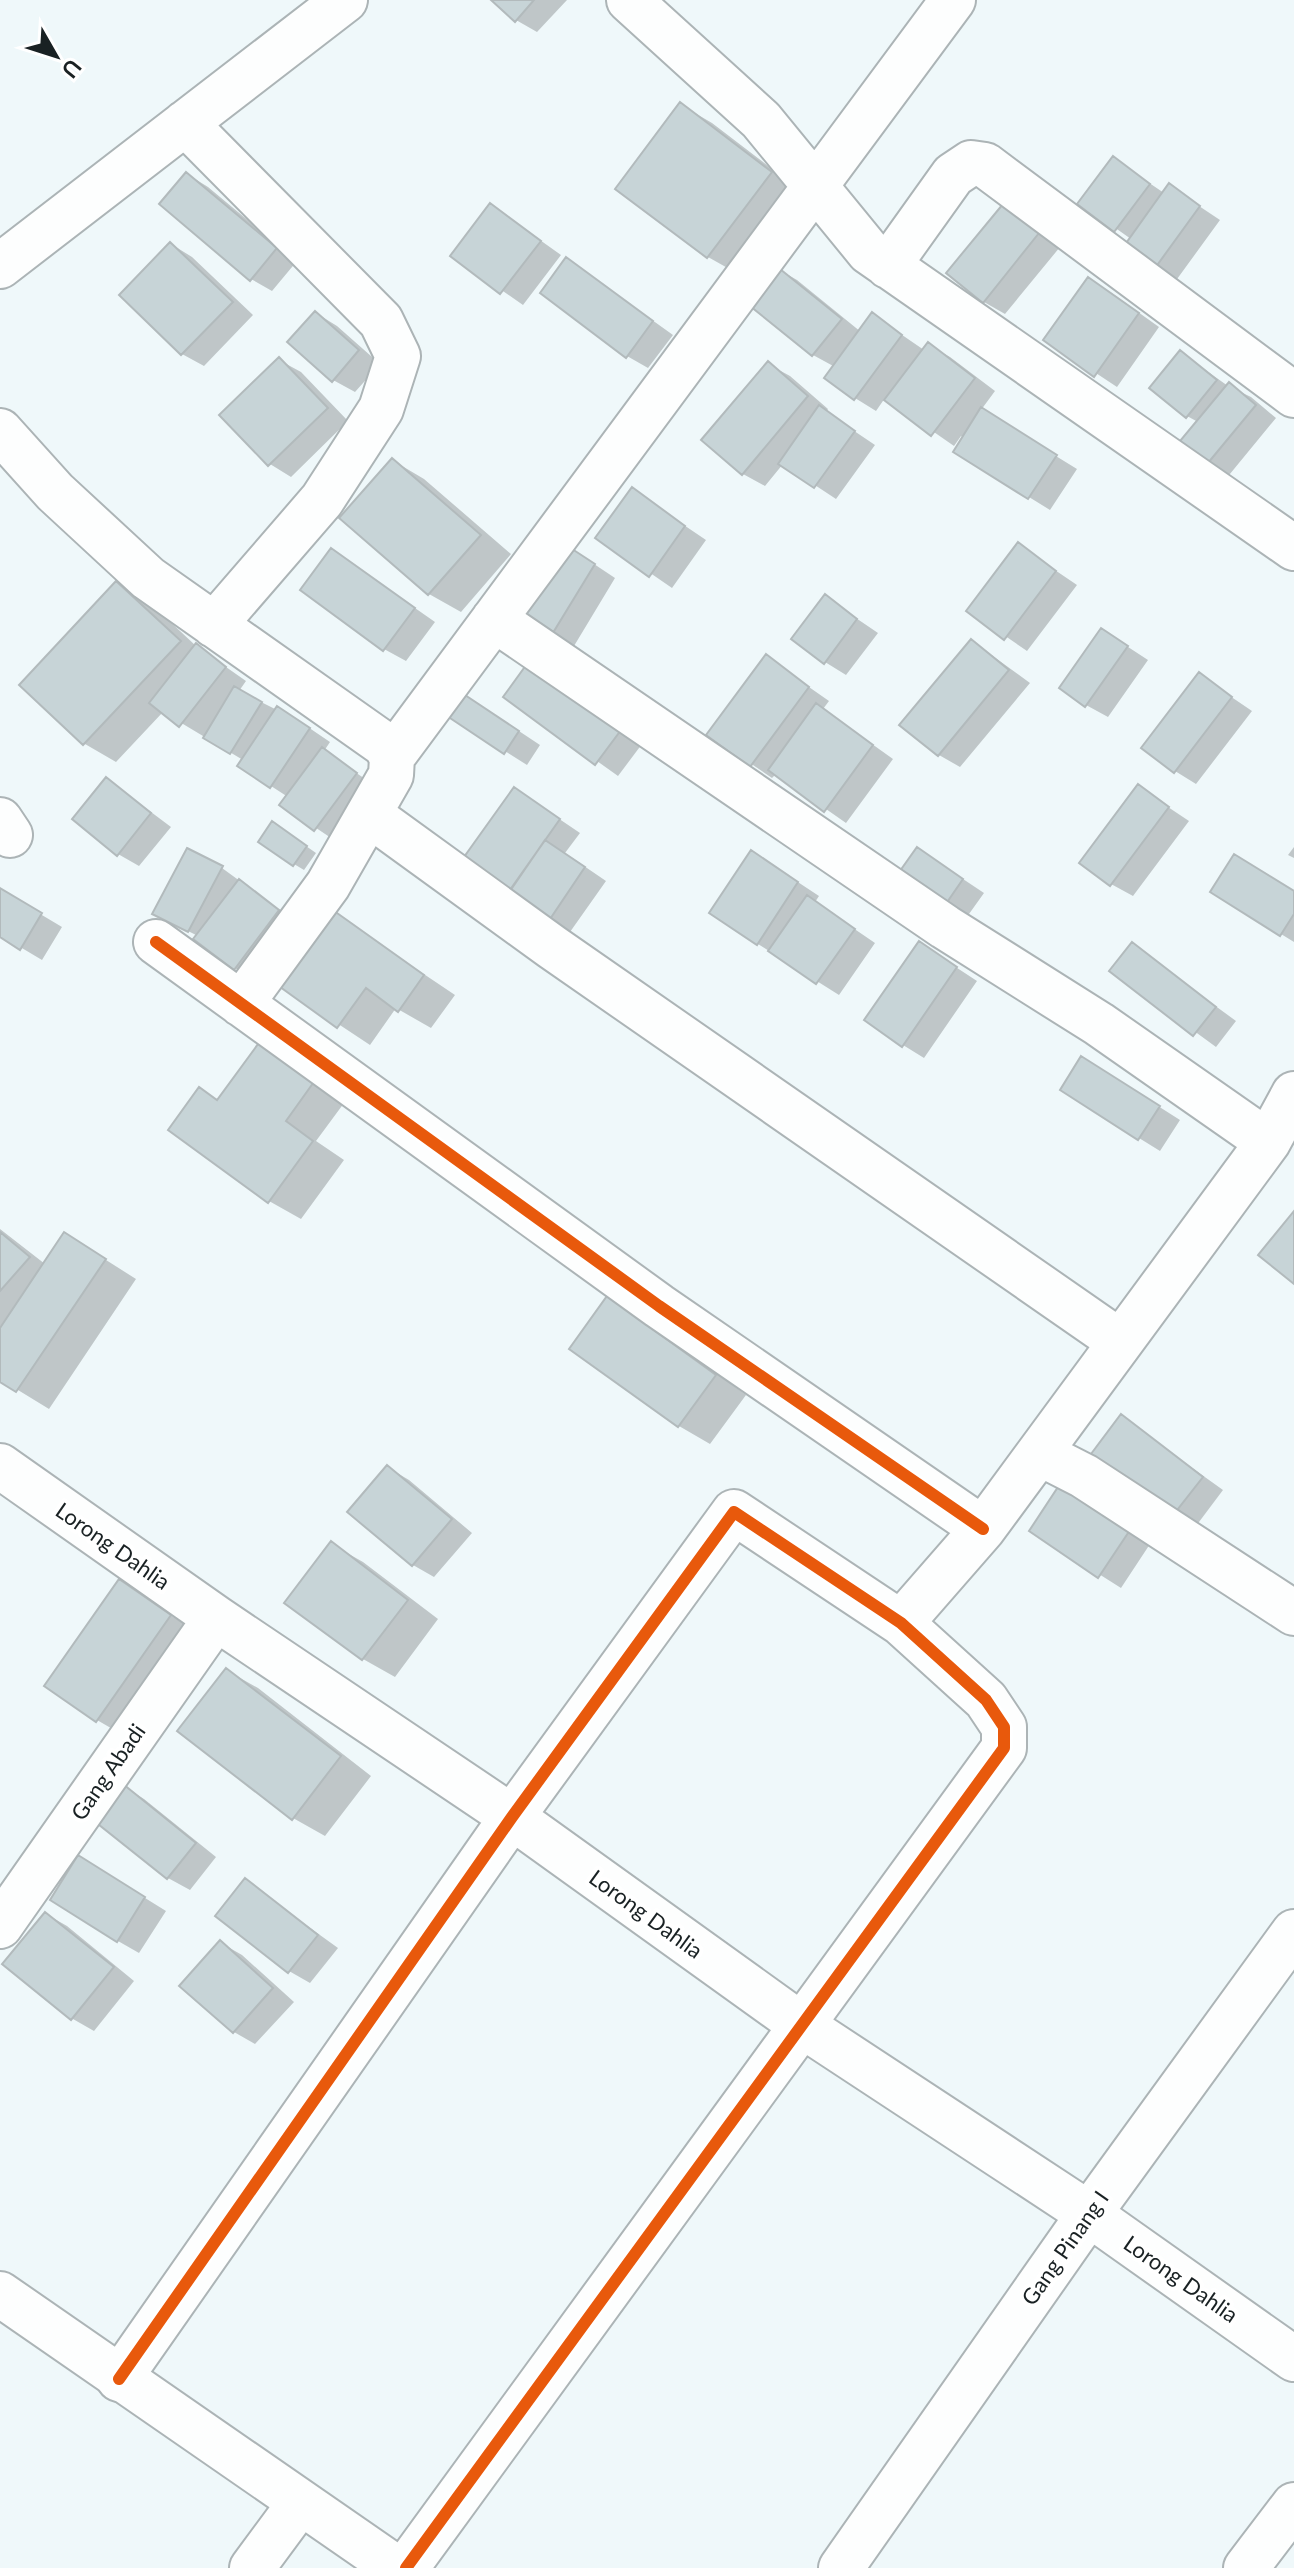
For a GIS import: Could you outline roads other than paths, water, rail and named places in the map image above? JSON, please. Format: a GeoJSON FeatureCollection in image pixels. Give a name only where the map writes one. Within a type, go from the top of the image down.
{"type":"FeatureCollection","features":[{"type":"Feature","properties":{"kind":"street"},"geometry":{"type":"LineString","coordinates":[[0,266],[345,0]]}},
{"type":"Feature","properties":{"kind":"street"},"geometry":{"type":"LineString","coordinates":[[629,0],[761,120],[869,252],[1294,548]]}},
{"type":"Feature","properties":{"kind":"street"},"geometry":{"type":"LineString","coordinates":[[241,1004],[328,885],[391,775],[392,757],[953,0]]}},
{"type":"Feature","properties":{"kind":"street"},"geometry":{"type":"LineString","coordinates":[[185,123],[381,321],[398,356],[381,409],[322,500],[214,625]]}},
{"type":"Feature","properties":{"kind":"street"},"geometry":{"type":"LineString","coordinates":[[888,266],[953,175],[971,163],[985,165],[1294,395]]}},
{"type":"Feature","properties":{"kind":"street"},"geometry":{"type":"LineString","coordinates":[[0,431],[55,492],[148,578],[385,745],[392,757]]}},
{"type":"Feature","properties":{"kind":"street"},"geometry":{"type":"LineString","coordinates":[[494,619],[945,927],[1099,1024],[1268,1142]]}},
{"type":"Feature","properties":{"kind":"street"},"geometry":{"type":"LineString","coordinates":[[370,815],[1119,1341]]}},
{"type":"Feature","properties":{"kind":"street"},"geometry":{"type":"LineString","coordinates":[[156,942],[659,1306],[983,1529]]}},
{"type":"Feature","properties":{"kind":"street"},"geometry":{"type":"LineString","coordinates":[[901,1623],[983,1529],[1268,1142],[1294,1094]]}},
{"type":"Feature","properties":{"kind":"street"},"geometry":{"type":"LineString","coordinates":[[1039,1453],[1084,1476],[1294,1613]]}},
{"type":"Feature","properties":{"kind":"street","name":"Lorong Dahlia"},"geometry":{"type":"LineString","coordinates":[[0,1466],[216,1618],[512,1817],[800,2024],[1089,2214],[1294,2359]]}},
{"type":"Feature","properties":{"kind":"street"},"geometry":{"type":"LineString","coordinates":[[119,2379],[512,1817],[734,1512],[901,1623],[986,1700],[1004,1727],[1004,1748],[406,2568]]}},
{"type":"Feature","properties":{"kind":"street","name":"Gang Abadi"},"geometry":{"type":"LineString","coordinates":[[0,1926],[216,1618]]}},
{"type":"Feature","properties":{"kind":"street","name":"Gang Pinang I"},"geometry":{"type":"LineString","coordinates":[[841,2568],[1089,2214],[1294,1932]]}},
{"type":"Feature","properties":{"kind":"street"},"geometry":{"type":"LineString","coordinates":[[0,2294],[396,2568]]}},
{"type":"Feature","properties":{"kind":"street"},"geometry":{"type":"LineString","coordinates":[[252,2568],[300,2503]]}},
{"type":"Feature","properties":{"kind":"street"},"geometry":{"type":"LineString","coordinates":[[1246,2568],[1294,2505]]}}]}
